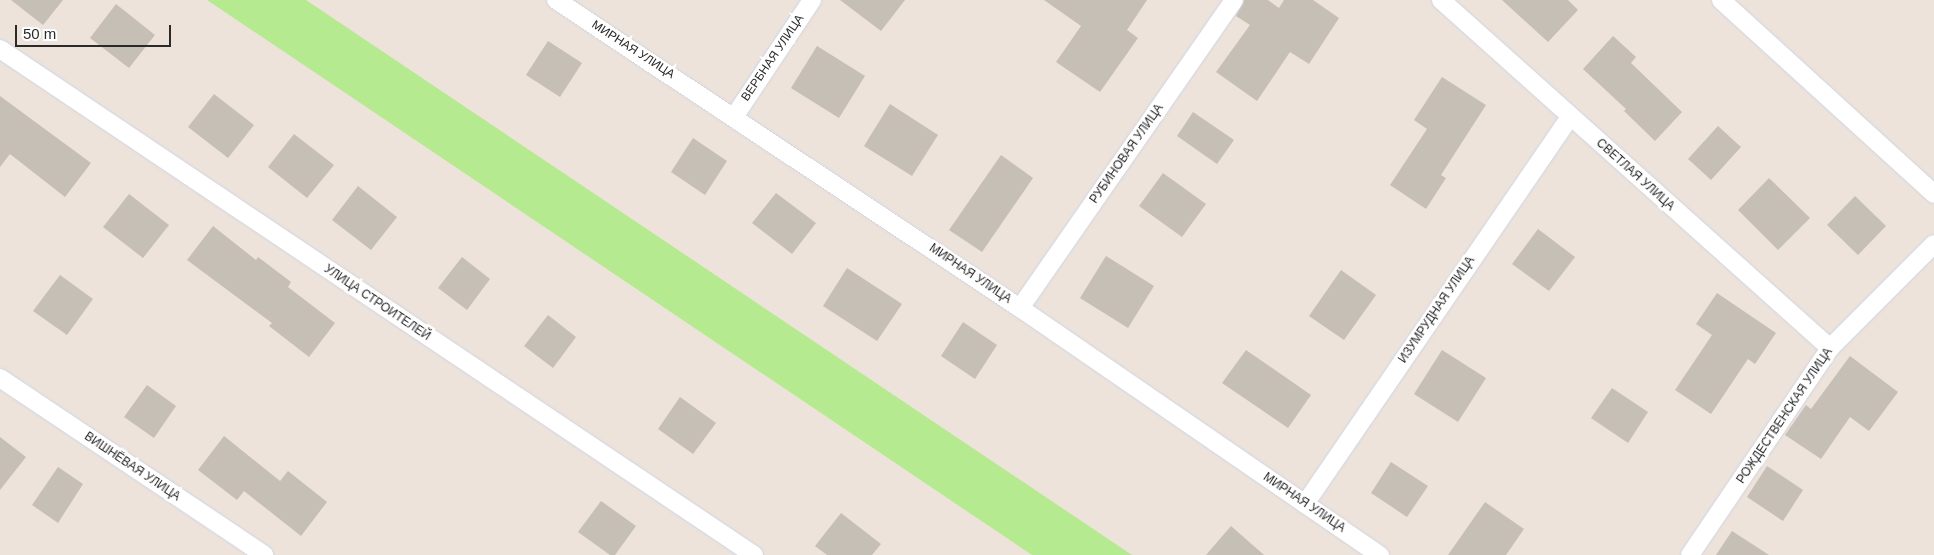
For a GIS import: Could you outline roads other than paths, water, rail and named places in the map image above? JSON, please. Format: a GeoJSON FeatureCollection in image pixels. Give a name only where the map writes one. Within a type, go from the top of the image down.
{"type":"FeatureCollection","features":[{"type":"Feature","properties":{"kind":"street","name":"МИРНАЯ УЛИЦА"},"geometry":{"type":"LineString","coordinates":[[556,0],[1020,308],[1380,555]]}},
{"type":"Feature","properties":{"kind":"street","name":"ВЕРБНАЯ УЛИЦА"},"geometry":{"type":"LineString","coordinates":[[734,117],[812,0]]}},
{"type":"Feature","properties":{"kind":"street","name":"РУБИНОВАЯ УЛИЦА"},"geometry":{"type":"LineString","coordinates":[[1020,308],[1234,0]]}},
{"type":"Feature","properties":{"kind":"street","name":"СВЕТЛАЯ УЛИЦА"},"geometry":{"type":"LineString","coordinates":[[1441,0],[1830,348]]}},
{"type":"Feature","properties":{"kind":"street"},"geometry":{"type":"LineString","coordinates":[[1721,0],[1934,194]]}},
{"type":"Feature","properties":{"kind":"street","name":"УЛИЦА СТРОИТЕЛЕЙ"},"geometry":{"type":"LineString","coordinates":[[0,49],[754,555]]}},
{"type":"Feature","properties":{"kind":"street","name":"ИЗУМРУДНАЯ УЛИЦА"},"geometry":{"type":"LineString","coordinates":[[1305,504],[1570,117]]}},
{"type":"Feature","properties":{"kind":"street","name":"РОЖДЕСТВЕНСКАЯ УЛИЦА"},"geometry":{"type":"LineString","coordinates":[[1690,555],[1830,348],[1934,244]]}},
{"type":"Feature","properties":{"kind":"street","name":"ВИШНЁВАЯ УЛИЦА"},"geometry":{"type":"LineString","coordinates":[[0,378],[264,555]]}}]}
